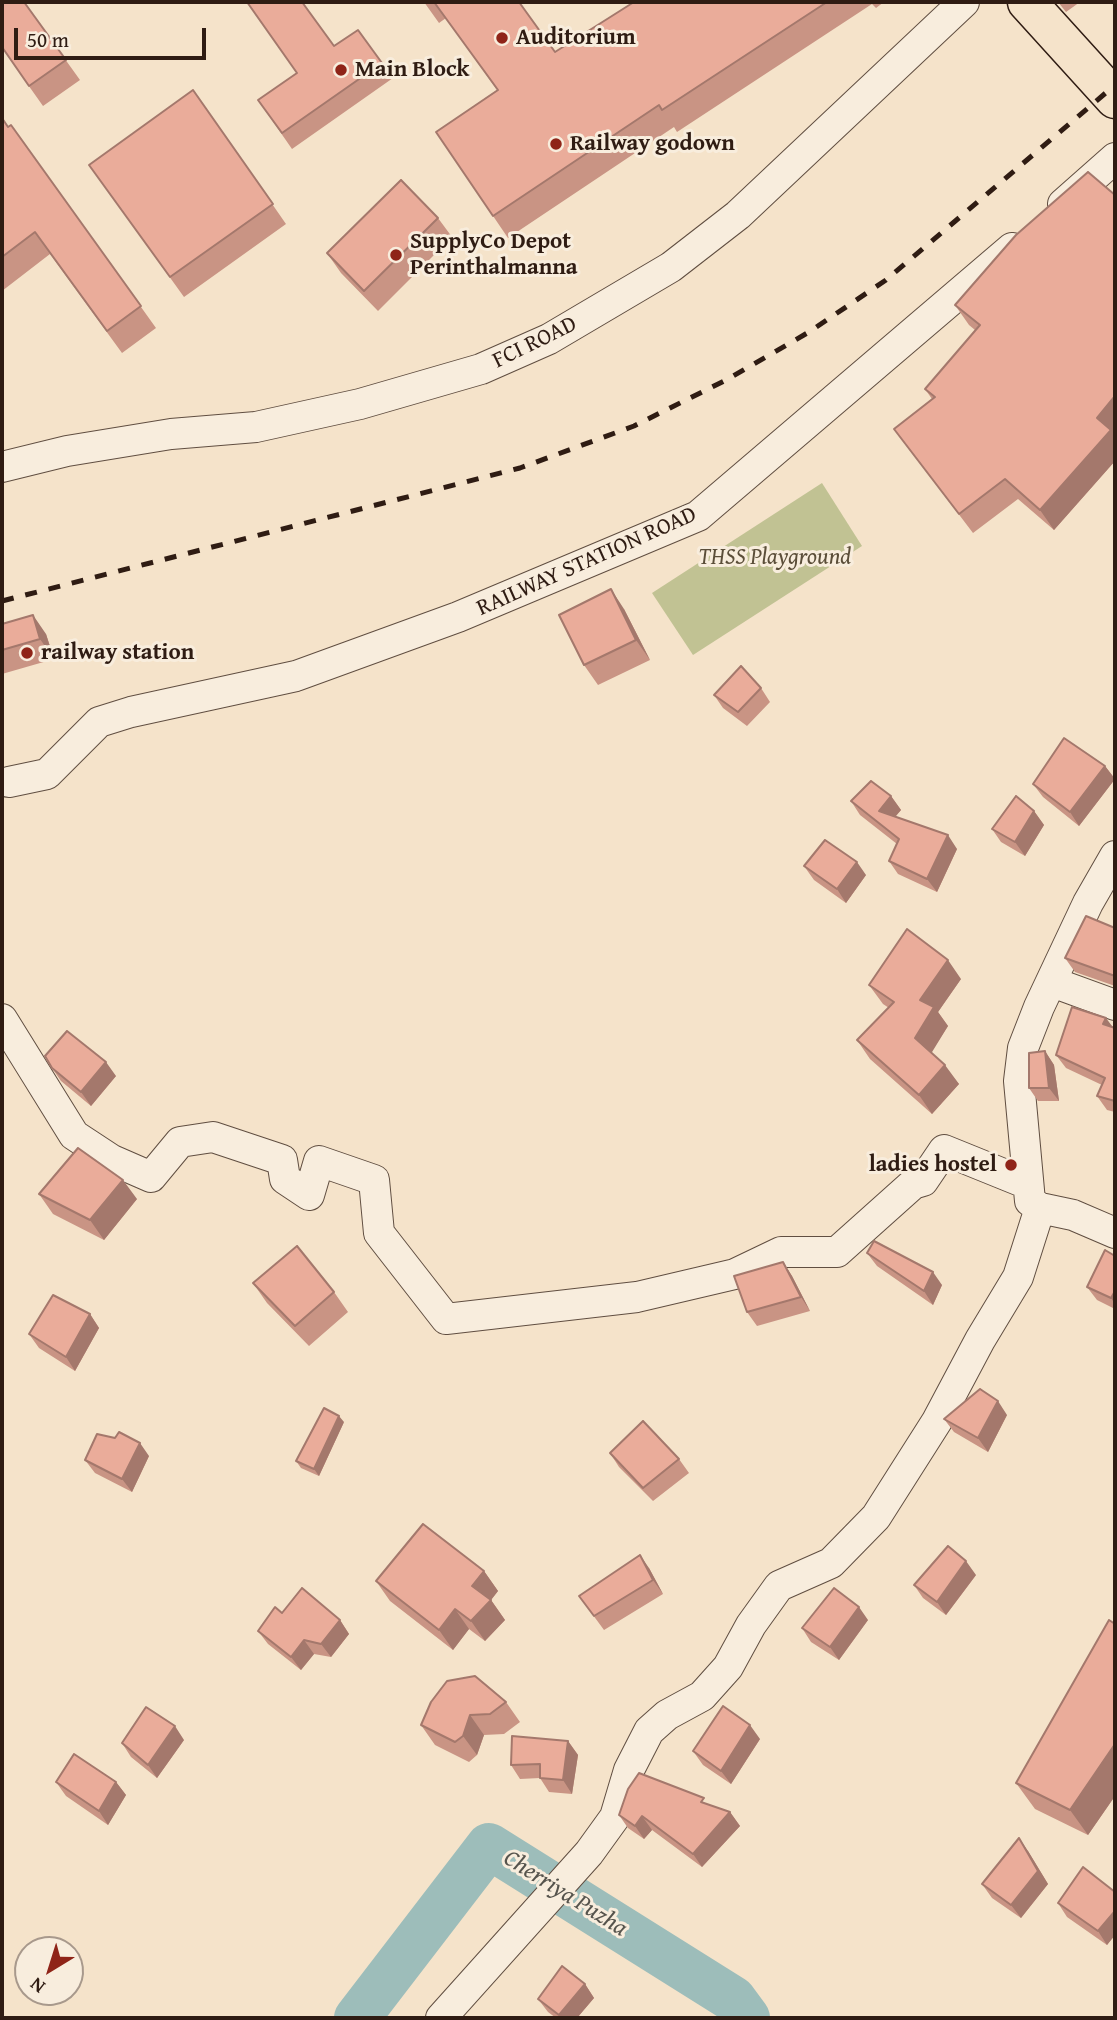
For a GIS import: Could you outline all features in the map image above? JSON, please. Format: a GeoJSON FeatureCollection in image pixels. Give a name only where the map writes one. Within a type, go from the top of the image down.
{"type":"FeatureCollection","features":[{"type":"Feature","properties":{"kind":"highway"},"geometry":{"type":"LineString","coordinates":[[1027,2],[1115,99]]}},
{"type":"Feature","properties":{"kind":"street","name":"FCI ROAD"},"geometry":{"type":"LineString","coordinates":[[2,467],[80,449],[171,434],[256,427],[360,404],[481,369],[549,339],[671,267],[738,215],[964,2]]}},
{"type":"Feature","properties":{"kind":"street","name":"RAILWAY STATION ROAD"},"geometry":{"type":"LineString","coordinates":[[9,782],[47,774],[99,722],[131,712],[296,676],[458,617],[698,516],[1115,158]]}},
{"type":"Feature","properties":{"kind":"street"},"geometry":{"type":"LineString","coordinates":[[442,2018],[589,1853],[615,1817],[629,1770],[649,1731],[667,1715],[702,1696],[728,1667],[751,1625],[779,1586],[831,1563],[876,1517],[937,1422],[980,1340],[1018,1278],[1034,1196],[1019,1081],[1023,1048],[1088,904],[1115,856]]}},
{"type":"Feature","properties":{"kind":"street"},"geometry":{"type":"LineString","coordinates":[[1052,982],[1115,1005]]}},
{"type":"Feature","properties":{"kind":"street"},"geometry":{"type":"LineString","coordinates":[[2,1019],[74,1135],[112,1160],[150,1177],[180,1142],[212,1137],[282,1160],[285,1179],[309,1195],[319,1161],[374,1180],[379,1233],[446,1319],[637,1297],[735,1273],[781,1252],[837,1252],[913,1184],[923,1181],[943,1150],[1115,1233]]}},
{"type":"Feature","properties":{"kind":"green space","name":"THSS Playground"},"geometry":{"type":"Polygon","coordinates":[[[822,483],[862,546],[693,655],[652,593],[822,483]]]}},
{"type":"Feature","properties":{"kind":"building"},"geometry":{"type":"Polygon","coordinates":[[[2,2],[24,2],[66,60],[29,86],[2,47],[2,2]]]}},
{"type":"Feature","properties":{"kind":"building","name":"Main Block"},"geometry":{"type":"Polygon","coordinates":[[[247,2],[302,2],[334,46],[358,30],[382,63],[282,133],[258,100],[297,73],[247,2]]]}},
{"type":"Feature","properties":{"kind":"building"},"geometry":{"type":"Polygon","coordinates":[[[434,2],[519,2],[555,52],[634,2],[827,2],[662,110],[659,105],[493,216],[436,132],[498,90],[434,2]]]}},
{"type":"Feature","properties":{"kind":"building"},"geometry":{"type":"Polygon","coordinates":[[[193,90],[273,204],[170,277],[89,165],[193,90]]]}},
{"type":"Feature","properties":{"kind":"building"},"geometry":{"type":"Polygon","coordinates":[[[2,118],[8,127],[11,125],[141,306],[107,331],[35,232],[2,257],[2,118]]]}},
{"type":"Feature","properties":{"kind":"building"},"geometry":{"type":"Polygon","coordinates":[[[1088,172],[1115,195],[1115,396],[1097,418],[1111,430],[1040,510],[1005,479],[959,514],[894,429],[935,397],[925,389],[980,325],[955,305],[1016,235],[1088,172]]]}},
{"type":"Feature","properties":{"kind":"building"},"geometry":{"type":"Polygon","coordinates":[[[401,180],[438,218],[364,291],[327,253],[401,180]]]}},
{"type":"Feature","properties":{"kind":"building"},"geometry":{"type":"Polygon","coordinates":[[[611,589],[636,640],[584,665],[559,615],[611,589]]]}},
{"type":"Feature","properties":{"kind":"building"},"geometry":{"type":"Polygon","coordinates":[[[33,615],[40,639],[2,650],[2,624],[33,615]]]}},
{"type":"Feature","properties":{"kind":"building"},"geometry":{"type":"Polygon","coordinates":[[[741,666],[761,688],[738,712],[714,695],[741,666]]]}},
{"type":"Feature","properties":{"kind":"building"},"geometry":{"type":"Polygon","coordinates":[[[1064,738],[1105,766],[1070,812],[1033,784],[1064,738]]]}},
{"type":"Feature","properties":{"kind":"building"},"geometry":{"type":"Polygon","coordinates":[[[871,781],[891,796],[879,811],[948,835],[927,879],[889,861],[899,839],[851,801],[871,781]]]}},
{"type":"Feature","properties":{"kind":"building"},"geometry":{"type":"Polygon","coordinates":[[[1016,796],[1034,811],[1015,842],[992,829],[1016,796]]]}},
{"type":"Feature","properties":{"kind":"building"},"geometry":{"type":"Polygon","coordinates":[[[825,840],[857,862],[837,889],[804,866],[825,840]]]}},
{"type":"Feature","properties":{"kind":"building"},"geometry":{"type":"Polygon","coordinates":[[[1086,916],[1115,928],[1115,976],[1065,958],[1086,916]]]}},
{"type":"Feature","properties":{"kind":"building"},"geometry":{"type":"Polygon","coordinates":[[[907,929],[948,960],[920,1000],[934,1007],[915,1038],[945,1065],[919,1095],[857,1040],[894,1002],[869,985],[907,929]]]}},
{"type":"Feature","properties":{"kind":"building"},"geometry":{"type":"Polygon","coordinates":[[[1072,1007],[1106,1018],[1103,1024],[1115,1028],[1115,1101],[1097,1096],[1105,1078],[1056,1055],[1072,1007]]]}},
{"type":"Feature","properties":{"kind":"building"},"geometry":{"type":"Polygon","coordinates":[[[67,1031],[106,1062],[81,1092],[52,1068],[45,1056],[67,1031]]]}},
{"type":"Feature","properties":{"kind":"building"},"geometry":{"type":"Polygon","coordinates":[[[1045,1051],[1049,1088],[1029,1088],[1029,1053],[1045,1051]]]}},
{"type":"Feature","properties":{"kind":"building"},"geometry":{"type":"Polygon","coordinates":[[[78,1148],[123,1180],[90,1220],[39,1194],[78,1148]]]}},
{"type":"Feature","properties":{"kind":"building"},"geometry":{"type":"Polygon","coordinates":[[[874,1241],[933,1272],[924,1291],[867,1253],[874,1241]]]}},
{"type":"Feature","properties":{"kind":"building"},"geometry":{"type":"Polygon","coordinates":[[[297,1246],[334,1292],[295,1326],[253,1283],[297,1246]]]}},
{"type":"Feature","properties":{"kind":"building"},"geometry":{"type":"Polygon","coordinates":[[[1105,1250],[1115,1256],[1115,1291],[1111,1298],[1087,1287],[1105,1250]]]}},
{"type":"Feature","properties":{"kind":"building"},"geometry":{"type":"Polygon","coordinates":[[[783,1262],[801,1297],[747,1312],[734,1276],[783,1262]]]}},
{"type":"Feature","properties":{"kind":"building"},"geometry":{"type":"Polygon","coordinates":[[[53,1295],[90,1314],[66,1357],[29,1334],[53,1295]]]}},
{"type":"Feature","properties":{"kind":"building"},"geometry":{"type":"Polygon","coordinates":[[[980,1389],[998,1401],[978,1438],[944,1419],[980,1389]]]}},
{"type":"Feature","properties":{"kind":"building"},"geometry":{"type":"Polygon","coordinates":[[[324,1408],[339,1416],[314,1469],[296,1461],[324,1408]]]}},
{"type":"Feature","properties":{"kind":"building"},"geometry":{"type":"Polygon","coordinates":[[[643,1421],[679,1459],[643,1488],[610,1453],[643,1421]]]}},
{"type":"Feature","properties":{"kind":"building"},"geometry":{"type":"Polygon","coordinates":[[[119,1432],[140,1443],[122,1479],[85,1460],[97,1434],[115,1438],[119,1432]]]}},
{"type":"Feature","properties":{"kind":"building"},"geometry":{"type":"Polygon","coordinates":[[[423,1524],[484,1571],[472,1586],[491,1600],[471,1621],[455,1609],[439,1630],[376,1581],[423,1524]]]}},
{"type":"Feature","properties":{"kind":"building"},"geometry":{"type":"Polygon","coordinates":[[[948,1546],[966,1561],[937,1602],[914,1585],[948,1546]]]}},
{"type":"Feature","properties":{"kind":"building"},"geometry":{"type":"Polygon","coordinates":[[[640,1555],[653,1580],[594,1616],[579,1596],[640,1555]]]}},
{"type":"Feature","properties":{"kind":"building"},"geometry":{"type":"Polygon","coordinates":[[[302,1588],[340,1620],[321,1644],[304,1640],[291,1657],[258,1631],[275,1607],[282,1613],[302,1588]]]}},
{"type":"Feature","properties":{"kind":"building"},"geometry":{"type":"Polygon","coordinates":[[[834,1588],[859,1607],[830,1647],[802,1628],[834,1588]]]}},
{"type":"Feature","properties":{"kind":"building"},"geometry":{"type":"Polygon","coordinates":[[[1109,1620],[1115,1624],[1115,1744],[1070,1810],[1016,1783],[1109,1620]]]}},
{"type":"Feature","properties":{"kind":"building"},"geometry":{"type":"Polygon","coordinates":[[[475,1676],[506,1702],[490,1714],[470,1715],[463,1736],[455,1742],[421,1725],[431,1702],[447,1681],[475,1676]]]}},
{"type":"Feature","properties":{"kind":"building"},"geometry":{"type":"Polygon","coordinates":[[[723,1706],[750,1725],[721,1771],[693,1751],[723,1706]]]}},
{"type":"Feature","properties":{"kind":"building"},"geometry":{"type":"Polygon","coordinates":[[[146,1707],[175,1726],[148,1765],[122,1743],[146,1707]]]}},
{"type":"Feature","properties":{"kind":"building"},"geometry":{"type":"Polygon","coordinates":[[[512,1736],[568,1741],[563,1780],[540,1778],[540,1764],[511,1765],[512,1736]]]}},
{"type":"Feature","properties":{"kind":"building"},"geometry":{"type":"Polygon","coordinates":[[[74,1754],[116,1782],[99,1811],[56,1782],[74,1754]]]}},
{"type":"Feature","properties":{"kind":"building"},"geometry":{"type":"Polygon","coordinates":[[[639,1773],[704,1798],[701,1802],[730,1812],[693,1854],[642,1816],[635,1826],[619,1815],[628,1789],[639,1773]]]}},
{"type":"Feature","properties":{"kind":"building"},"geometry":{"type":"Polygon","coordinates":[[[1019,1838],[1038,1871],[1011,1905],[982,1884],[1019,1838]]]}},
{"type":"Feature","properties":{"kind":"building"},"geometry":{"type":"Polygon","coordinates":[[[1083,1867],[1115,1892],[1115,1911],[1098,1931],[1058,1903],[1083,1867]]]}},
{"type":"Feature","properties":{"kind":"building"},"geometry":{"type":"Polygon","coordinates":[[[562,1966],[585,1984],[559,2015],[538,1999],[562,1966]]]}},
{"type":"Feature","properties":{"kind":"waterway","name":"Cherriya Puzha"},"geometry":{"type":"LineString","coordinates":[[357,2018],[489,1846],[733,1999],[747,2018]]}},
{"type":"Feature","properties":{"kind":"railway"},"geometry":{"type":"LineString","coordinates":[[2,601],[520,468],[634,426],[728,379],[809,332],[886,280],[1115,85]]}},
{"type":"Feature","properties":{"kind":"place","name":"Auditorium"},"geometry":{"type":"Point","coordinates":[502,38]}},
{"type":"Feature","properties":{"kind":"place","name":"Main Block"},"geometry":{"type":"Point","coordinates":[341,70]}},
{"type":"Feature","properties":{"kind":"place","name":"Railway godown"},"geometry":{"type":"Point","coordinates":[556,144]}},
{"type":"Feature","properties":{"kind":"place","name":"SupplyCo Depot Perinthalmanna"},"geometry":{"type":"Point","coordinates":[396,255]}},
{"type":"Feature","properties":{"kind":"place","name":"railway station"},"geometry":{"type":"Point","coordinates":[27,653]}},
{"type":"Feature","properties":{"kind":"place","name":"ladies hostel"},"geometry":{"type":"Point","coordinates":[1011,1165]}}]}
